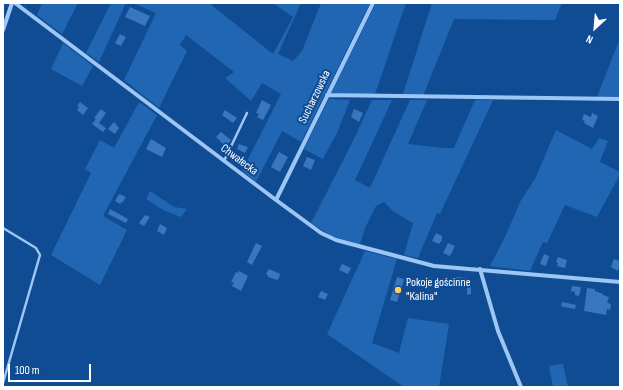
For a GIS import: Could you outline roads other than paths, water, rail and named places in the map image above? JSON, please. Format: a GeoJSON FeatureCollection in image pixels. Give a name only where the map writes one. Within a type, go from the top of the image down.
{"type":"FeatureCollection","features":[{"type":"Feature","properties":{"kind":"street"},"geometry":{"type":"LineString","coordinates":[[3,30],[13,3]]}},
{"type":"Feature","properties":{"kind":"street","name":"Chwałecka"},"geometry":{"type":"LineString","coordinates":[[13,3],[320,233],[336,240],[434,266],[620,282]]}},
{"type":"Feature","properties":{"kind":"street","name":"Sucharzowska"},"geometry":{"type":"LineString","coordinates":[[276,200],[373,3]]}},
{"type":"Feature","properties":{"kind":"street"},"geometry":{"type":"LineString","coordinates":[[327,95],[620,99]]}},
{"type":"Feature","properties":{"kind":"street"},"geometry":{"type":"LineString","coordinates":[[480,269],[498,331],[521,387]]}},
{"type":"Feature","properties":{"kind":"lane"},"geometry":{"type":"LineString","coordinates":[[224,161],[247,113]]}},
{"type":"Feature","properties":{"kind":"lane"},"geometry":{"type":"LineString","coordinates":[[3,228],[36,248],[40,258],[3,383]]}},
{"type":"Feature","properties":{"kind":"place","name":"Pokoje gościnne \"Kalina\""},"geometry":{"type":"Point","coordinates":[398,290]}}]}
